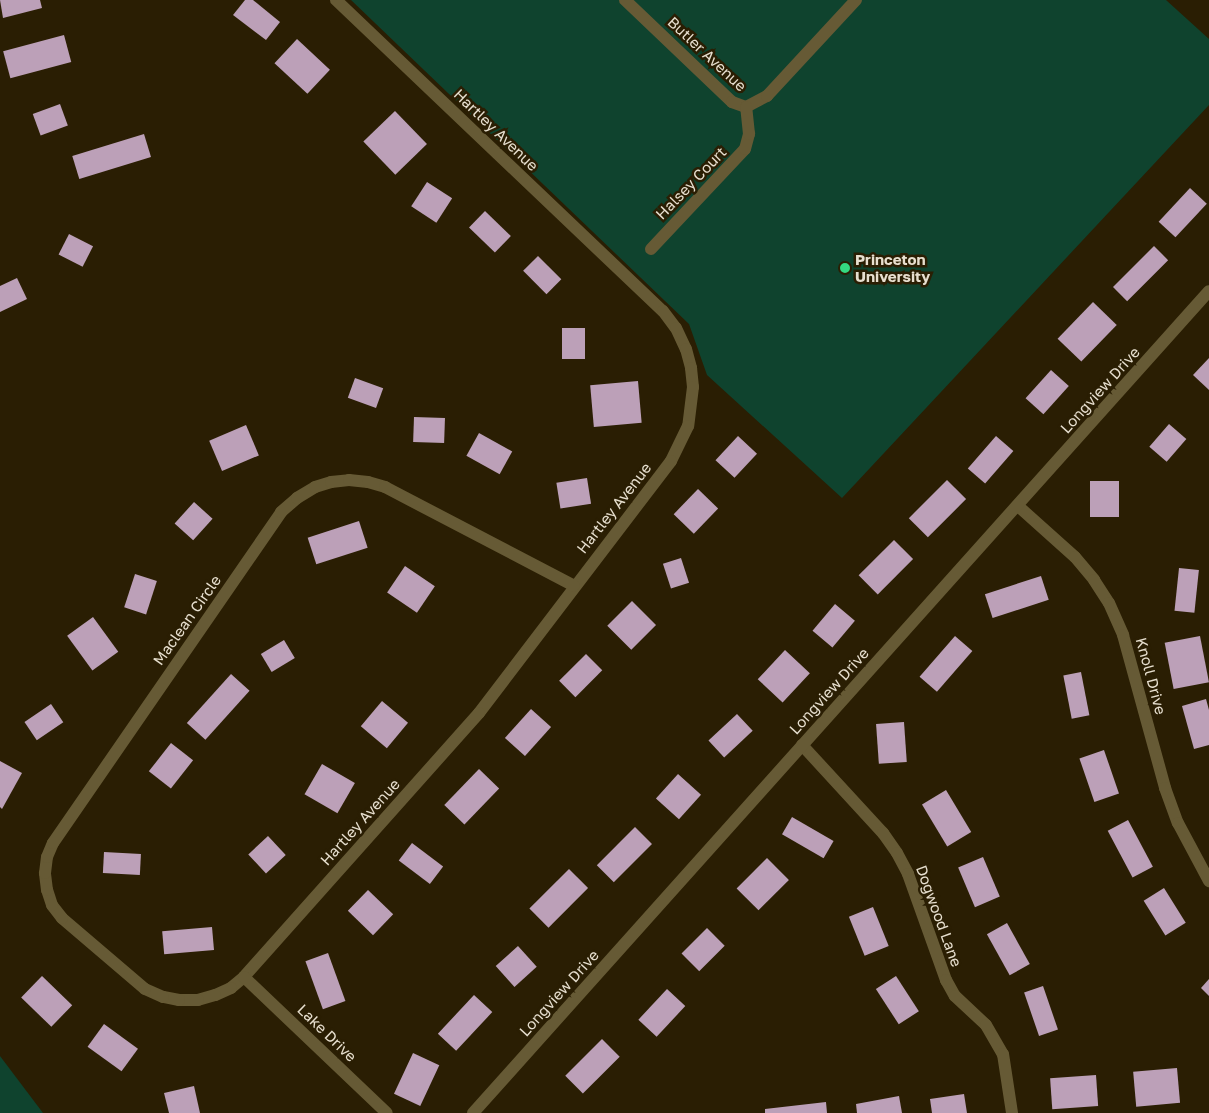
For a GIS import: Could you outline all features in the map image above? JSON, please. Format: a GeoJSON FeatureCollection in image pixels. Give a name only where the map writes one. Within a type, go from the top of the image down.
{"type":"FeatureCollection","features":[{"type":"Feature","properties":{"kind":"street","name":"Hartley Avenue"},"geometry":{"type":"LineString","coordinates":[[163,997],[179,1000],[198,1000],[215,995],[244,977],[479,713],[513,671],[574,586],[671,461],[682,442],[692,408],[693,387],[686,349],[676,328],[663,311],[336,0]]}},
{"type":"Feature","properties":{"kind":"street","name":"Butler Avenue"},"geometry":{"type":"LineString","coordinates":[[625,0],[732,102],[746,107]]}},
{"type":"Feature","properties":{"kind":"street"},"geometry":{"type":"LineString","coordinates":[[746,107],[767,96],[856,0]]}},
{"type":"Feature","properties":{"kind":"street","name":"Halsey Court"},"geometry":{"type":"LineString","coordinates":[[652,249],[745,149],[749,134],[746,107]]}},
{"type":"Feature","properties":{"kind":"street","name":"Longview Drive"},"geometry":{"type":"LineString","coordinates":[[473,1113],[1209,291]]}},
{"type":"Feature","properties":{"kind":"street","name":"Maclean Circle"},"geometry":{"type":"LineString","coordinates":[[163,997],[145,989],[62,918],[52,905],[47,890],[45,873],[47,856],[58,835],[281,512],[296,498],[315,488],[349,480],[368,482],[385,487],[574,586]]}},
{"type":"Feature","properties":{"kind":"street","name":"Knoll Drive"},"geometry":{"type":"LineString","coordinates":[[1018,506],[1075,557],[1094,580],[1109,603],[1123,634],[1165,788],[1178,823],[1209,881]]}},
{"type":"Feature","properties":{"kind":"street","name":"Dogwood Lane"},"geometry":{"type":"LineString","coordinates":[[802,745],[883,833],[897,853],[908,874],[946,980],[955,996],[986,1025],[1003,1054],[1012,1113]]}},
{"type":"Feature","properties":{"kind":"street","name":"Lake Drive"},"geometry":{"type":"LineString","coordinates":[[244,977],[387,1113]]}},
{"type":"Feature","properties":{"kind":"green space","name":"Princeton University"},"geometry":{"type":"Polygon","coordinates":[[[351,0],[1166,0],[1209,39],[1209,105],[842,498],[707,375],[689,324],[351,0]]]}},
{"type":"Feature","properties":{"kind":"green space"},"geometry":{"type":"Polygon","coordinates":[[[0,1056],[43,1113],[0,1113],[0,1056]]]}},
{"type":"Feature","properties":{"kind":"building"},"geometry":{"type":"Polygon","coordinates":[[[0,0],[40,0],[42,8],[3,18],[0,0]]]}},
{"type":"Feature","properties":{"kind":"building"},"geometry":{"type":"Polygon","coordinates":[[[245,0],[253,0],[280,22],[266,40],[233,15],[245,0]]]}},
{"type":"Feature","properties":{"kind":"building"},"geometry":{"type":"Polygon","coordinates":[[[64,35],[71,62],[10,78],[3,51],[64,35]]]}},
{"type":"Feature","properties":{"kind":"building"},"geometry":{"type":"Polygon","coordinates":[[[297,39],[330,70],[307,94],[274,63],[297,39]]]}},
{"type":"Feature","properties":{"kind":"building"},"geometry":{"type":"Polygon","coordinates":[[[60,104],[68,126],[41,136],[33,114],[60,104]]]}},
{"type":"Feature","properties":{"kind":"building"},"geometry":{"type":"Polygon","coordinates":[[[395,111],[427,144],[395,175],[363,142],[395,111]]]}},
{"type":"Feature","properties":{"kind":"building"},"geometry":{"type":"Polygon","coordinates":[[[144,134],[151,157],[79,179],[72,156],[144,134]]]}},
{"type":"Feature","properties":{"kind":"building"},"geometry":{"type":"Polygon","coordinates":[[[427,182],[452,198],[436,223],[411,206],[427,182]]]}},
{"type":"Feature","properties":{"kind":"building"},"geometry":{"type":"Polygon","coordinates":[[[1190,188],[1207,204],[1175,237],[1159,222],[1190,188]]]}},
{"type":"Feature","properties":{"kind":"building"},"geometry":{"type":"Polygon","coordinates":[[[485,211],[511,236],[495,253],[469,228],[485,211]]]}},
{"type":"Feature","properties":{"kind":"building"},"geometry":{"type":"Polygon","coordinates":[[[69,234],[93,246],[83,267],[59,254],[69,234]]]}},
{"type":"Feature","properties":{"kind":"building"},"geometry":{"type":"Polygon","coordinates":[[[1154,246],[1168,260],[1127,301],[1113,287],[1154,246]]]}},
{"type":"Feature","properties":{"kind":"building"},"geometry":{"type":"Polygon","coordinates":[[[538,256],[561,279],[546,294],[523,271],[538,256]]]}},
{"type":"Feature","properties":{"kind":"building"},"geometry":{"type":"Polygon","coordinates":[[[17,278],[27,299],[0,312],[0,286],[17,278]]]}},
{"type":"Feature","properties":{"kind":"building"},"geometry":{"type":"Polygon","coordinates":[[[1093,302],[1117,325],[1081,362],[1058,339],[1093,302]]]}},
{"type":"Feature","properties":{"kind":"building"},"geometry":{"type":"Polygon","coordinates":[[[562,328],[585,328],[585,359],[562,359],[562,328]]]}},
{"type":"Feature","properties":{"kind":"building"},"geometry":{"type":"Polygon","coordinates":[[[1209,358],[1209,390],[1193,375],[1209,358]]]}},
{"type":"Feature","properties":{"kind":"building"},"geometry":{"type":"Polygon","coordinates":[[[1051,370],[1069,386],[1043,414],[1026,398],[1051,370]]]}},
{"type":"Feature","properties":{"kind":"building"},"geometry":{"type":"Polygon","coordinates":[[[355,378],[383,388],[376,408],[348,398],[355,378]]]}},
{"type":"Feature","properties":{"kind":"building"},"geometry":{"type":"Polygon","coordinates":[[[638,381],[642,423],[594,427],[590,385],[638,381]]]}},
{"type":"Feature","properties":{"kind":"building"},"geometry":{"type":"Polygon","coordinates":[[[414,417],[445,418],[444,443],[413,442],[414,417]]]}},
{"type":"Feature","properties":{"kind":"building"},"geometry":{"type":"Polygon","coordinates":[[[1169,424],[1186,439],[1167,462],[1149,447],[1169,424]]]}},
{"type":"Feature","properties":{"kind":"building"},"geometry":{"type":"Polygon","coordinates":[[[246,425],[259,455],[222,471],[209,441],[246,425]]]}},
{"type":"Feature","properties":{"kind":"building"},"geometry":{"type":"Polygon","coordinates":[[[479,433],[512,451],[500,474],[466,456],[479,433]]]}},
{"type":"Feature","properties":{"kind":"building"},"geometry":{"type":"Polygon","coordinates":[[[738,436],[757,454],[735,478],[715,460],[738,436]]]}},
{"type":"Feature","properties":{"kind":"building"},"geometry":{"type":"Polygon","coordinates":[[[996,436],[1013,451],[985,484],[968,468],[996,436]]]}},
{"type":"Feature","properties":{"kind":"building"},"geometry":{"type":"Polygon","coordinates":[[[587,478],[591,504],[560,509],[556,483],[587,478]]]}},
{"type":"Feature","properties":{"kind":"building"},"geometry":{"type":"Polygon","coordinates":[[[947,480],[966,499],[928,537],[909,518],[947,480]]]}},
{"type":"Feature","properties":{"kind":"building"},"geometry":{"type":"Polygon","coordinates":[[[1090,481],[1119,481],[1119,517],[1090,517],[1090,481]]]}},
{"type":"Feature","properties":{"kind":"building"},"geometry":{"type":"Polygon","coordinates":[[[698,489],[718,508],[694,534],[674,514],[698,489]]]}},
{"type":"Feature","properties":{"kind":"building"},"geometry":{"type":"Polygon","coordinates":[[[194,502],[213,519],[193,540],[175,524],[194,502]]]}},
{"type":"Feature","properties":{"kind":"building"},"geometry":{"type":"Polygon","coordinates":[[[359,521],[368,548],[316,564],[308,538],[359,521]]]}},
{"type":"Feature","properties":{"kind":"building"},"geometry":{"type":"Polygon","coordinates":[[[894,540],[913,559],[878,594],[859,575],[894,540]]]}},
{"type":"Feature","properties":{"kind":"building"},"geometry":{"type":"Polygon","coordinates":[[[681,558],[689,583],[671,589],[663,564],[681,558]]]}},
{"type":"Feature","properties":{"kind":"building"},"geometry":{"type":"Polygon","coordinates":[[[405,566],[435,586],[417,613],[387,593],[405,566]]]}},
{"type":"Feature","properties":{"kind":"building"},"geometry":{"type":"Polygon","coordinates":[[[1179,568],[1199,570],[1194,613],[1175,611],[1179,568]]]}},
{"type":"Feature","properties":{"kind":"building"},"geometry":{"type":"Polygon","coordinates":[[[135,574],[157,581],[146,614],[124,607],[135,574]]]}},
{"type":"Feature","properties":{"kind":"building"},"geometry":{"type":"Polygon","coordinates":[[[1041,576],[1049,600],[993,618],[985,594],[1041,576]]]}},
{"type":"Feature","properties":{"kind":"building"},"geometry":{"type":"Polygon","coordinates":[[[632,601],[656,625],[631,650],[607,626],[632,601]]]}},
{"type":"Feature","properties":{"kind":"building"},"geometry":{"type":"Polygon","coordinates":[[[835,604],[855,621],[832,648],[813,631],[835,604]]]}},
{"type":"Feature","properties":{"kind":"building"},"geometry":{"type":"Polygon","coordinates":[[[93,617],[118,652],[92,671],[67,636],[93,617]]]}},
{"type":"Feature","properties":{"kind":"building"},"geometry":{"type":"Polygon","coordinates":[[[955,636],[972,651],[937,692],[920,677],[955,636]]]}},
{"type":"Feature","properties":{"kind":"building"},"geometry":{"type":"Polygon","coordinates":[[[1200,636],[1209,682],[1174,689],[1165,643],[1200,636]]]}},
{"type":"Feature","properties":{"kind":"building"},"geometry":{"type":"Polygon","coordinates":[[[284,640],[295,658],[272,672],[261,654],[284,640]]]}},
{"type":"Feature","properties":{"kind":"building"},"geometry":{"type":"Polygon","coordinates":[[[785,650],[810,673],[783,702],[758,679],[785,650]]]}},
{"type":"Feature","properties":{"kind":"building"},"geometry":{"type":"Polygon","coordinates":[[[586,654],[602,670],[575,697],[559,681],[586,654]]]}},
{"type":"Feature","properties":{"kind":"building"},"geometry":{"type":"Polygon","coordinates":[[[1081,672],[1089,715],[1072,719],[1063,675],[1081,672]]]}},
{"type":"Feature","properties":{"kind":"building"},"geometry":{"type":"Polygon","coordinates":[[[231,674],[250,691],[205,740],[187,723],[231,674]]]}},
{"type":"Feature","properties":{"kind":"building"},"geometry":{"type":"Polygon","coordinates":[[[1206,699],[1209,710],[1209,745],[1194,749],[1182,706],[1206,699]]]}},
{"type":"Feature","properties":{"kind":"building"},"geometry":{"type":"Polygon","coordinates":[[[382,701],[408,723],[387,748],[361,726],[382,701]]]}},
{"type":"Feature","properties":{"kind":"building"},"geometry":{"type":"Polygon","coordinates":[[[51,704],[63,722],[37,740],[24,722],[51,704]]]}},
{"type":"Feature","properties":{"kind":"building"},"geometry":{"type":"Polygon","coordinates":[[[531,709],[551,727],[525,756],[505,738],[531,709]]]}},
{"type":"Feature","properties":{"kind":"building"},"geometry":{"type":"Polygon","coordinates":[[[737,714],[753,731],[724,757],[708,741],[737,714]]]}},
{"type":"Feature","properties":{"kind":"building"},"geometry":{"type":"Polygon","coordinates":[[[904,722],[907,762],[879,764],[876,724],[904,722]]]}},
{"type":"Feature","properties":{"kind":"building"},"geometry":{"type":"Polygon","coordinates":[[[171,743],[193,760],[171,789],[149,771],[171,743]]]}},
{"type":"Feature","properties":{"kind":"building"},"geometry":{"type":"Polygon","coordinates":[[[1104,750],[1119,793],[1094,802],[1079,758],[1104,750]]]}},
{"type":"Feature","properties":{"kind":"building"},"geometry":{"type":"Polygon","coordinates":[[[0,761],[22,773],[2,809],[0,807],[0,761]]]}},
{"type":"Feature","properties":{"kind":"building"},"geometry":{"type":"Polygon","coordinates":[[[322,764],[355,783],[337,813],[304,794],[322,764]]]}},
{"type":"Feature","properties":{"kind":"building"},"geometry":{"type":"Polygon","coordinates":[[[479,769],[499,788],[464,824],[444,805],[479,769]]]}},
{"type":"Feature","properties":{"kind":"building"},"geometry":{"type":"Polygon","coordinates":[[[678,774],[701,795],[679,819],[656,799],[678,774]]]}},
{"type":"Feature","properties":{"kind":"building"},"geometry":{"type":"Polygon","coordinates":[[[946,790],[971,832],[947,846],[922,804],[946,790]]]}},
{"type":"Feature","properties":{"kind":"building"},"geometry":{"type":"Polygon","coordinates":[[[792,817],[834,841],[824,858],[782,834],[792,817]]]}},
{"type":"Feature","properties":{"kind":"building"},"geometry":{"type":"Polygon","coordinates":[[[1128,820],[1153,867],[1133,878],[1108,831],[1128,820]]]}},
{"type":"Feature","properties":{"kind":"building"},"geometry":{"type":"Polygon","coordinates":[[[635,827],[652,844],[614,882],[597,865],[635,827]]]}},
{"type":"Feature","properties":{"kind":"building"},"geometry":{"type":"Polygon","coordinates":[[[268,836],[286,855],[266,873],[248,854],[268,836]]]}},
{"type":"Feature","properties":{"kind":"building"},"geometry":{"type":"Polygon","coordinates":[[[412,843],[443,866],[430,884],[399,861],[412,843]]]}},
{"type":"Feature","properties":{"kind":"building"},"geometry":{"type":"Polygon","coordinates":[[[104,852],[141,854],[140,875],[103,873],[104,852]]]}},
{"type":"Feature","properties":{"kind":"building"},"geometry":{"type":"Polygon","coordinates":[[[983,857],[1000,897],[975,907],[958,868],[983,857]]]}},
{"type":"Feature","properties":{"kind":"building"},"geometry":{"type":"Polygon","coordinates":[[[767,858],[789,880],[759,910],[737,888],[767,858]]]}},
{"type":"Feature","properties":{"kind":"building"},"geometry":{"type":"Polygon","coordinates":[[[569,869],[588,888],[548,928],[529,909],[569,869]]]}},
{"type":"Feature","properties":{"kind":"building"},"geometry":{"type":"Polygon","coordinates":[[[1164,888],[1186,923],[1165,935],[1144,901],[1164,888]]]}},
{"type":"Feature","properties":{"kind":"building"},"geometry":{"type":"Polygon","coordinates":[[[368,890],[393,914],[373,935],[348,911],[368,890]]]}},
{"type":"Feature","properties":{"kind":"building"},"geometry":{"type":"Polygon","coordinates":[[[873,907],[889,946],[865,956],[849,917],[873,907]]]}},
{"type":"Feature","properties":{"kind":"building"},"geometry":{"type":"Polygon","coordinates":[[[1007,923],[1030,964],[1010,975],[987,934],[1007,923]]]}},
{"type":"Feature","properties":{"kind":"building"},"geometry":{"type":"Polygon","coordinates":[[[212,927],[214,950],[164,954],[162,931],[212,927]]]}},
{"type":"Feature","properties":{"kind":"building"},"geometry":{"type":"Polygon","coordinates":[[[707,928],[725,946],[699,971],[682,953],[707,928]]]}},
{"type":"Feature","properties":{"kind":"building"},"geometry":{"type":"Polygon","coordinates":[[[518,946],[537,967],[514,987],[496,966],[518,946]]]}},
{"type":"Feature","properties":{"kind":"building"},"geometry":{"type":"Polygon","coordinates":[[[328,953],[345,1001],[323,1009],[305,961],[328,953]]]}},
{"type":"Feature","properties":{"kind":"building"},"geometry":{"type":"Polygon","coordinates":[[[42,976],[72,1005],[51,1027],[21,998],[42,976]]]}},
{"type":"Feature","properties":{"kind":"building"},"geometry":{"type":"Polygon","coordinates":[[[896,976],[919,1011],[899,1024],[876,989],[896,976]]]}},
{"type":"Feature","properties":{"kind":"building"},"geometry":{"type":"Polygon","coordinates":[[[1209,979],[1209,996],[1201,988],[1209,979]]]}},
{"type":"Feature","properties":{"kind":"building"},"geometry":{"type":"Polygon","coordinates":[[[1043,986],[1058,1029],[1039,1036],[1024,993],[1043,986]]]}},
{"type":"Feature","properties":{"kind":"building"},"geometry":{"type":"Polygon","coordinates":[[[667,989],[685,1006],[657,1037],[638,1020],[667,989]]]}},
{"type":"Feature","properties":{"kind":"building"},"geometry":{"type":"Polygon","coordinates":[[[474,995],[492,1012],[456,1051],[438,1034],[474,995]]]}},
{"type":"Feature","properties":{"kind":"building"},"geometry":{"type":"Polygon","coordinates":[[[104,1024],[138,1049],[122,1071],[88,1047],[104,1024]]]}},
{"type":"Feature","properties":{"kind":"building"},"geometry":{"type":"Polygon","coordinates":[[[602,1039],[620,1057],[583,1093],[565,1076],[602,1039]]]}},
{"type":"Feature","properties":{"kind":"building"},"geometry":{"type":"Polygon","coordinates":[[[413,1053],[439,1065],[420,1106],[394,1094],[413,1053]]]}},
{"type":"Feature","properties":{"kind":"building"},"geometry":{"type":"Polygon","coordinates":[[[1177,1068],[1180,1103],[1136,1107],[1133,1072],[1177,1068]]]}},
{"type":"Feature","properties":{"kind":"building"},"geometry":{"type":"Polygon","coordinates":[[[1096,1075],[1098,1106],[1052,1109],[1050,1078],[1096,1075]]]}},
{"type":"Feature","properties":{"kind":"building"},"geometry":{"type":"Polygon","coordinates":[[[194,1086],[200,1113],[169,1113],[164,1093],[194,1086]]]}},
{"type":"Feature","properties":{"kind":"building"},"geometry":{"type":"Polygon","coordinates":[[[964,1094],[967,1113],[932,1113],[930,1099],[964,1094]]]}},
{"type":"Feature","properties":{"kind":"building"},"geometry":{"type":"Polygon","coordinates":[[[899,1096],[902,1113],[857,1113],[856,1104],[899,1096]]]}},
{"type":"Feature","properties":{"kind":"building"},"geometry":{"type":"Polygon","coordinates":[[[826,1102],[827,1113],[765,1113],[765,1109],[826,1102]]]}},
{"type":"Feature","properties":{"kind":"place","name":"Princeton University"},"geometry":{"type":"Point","coordinates":[845,268]}}]}
